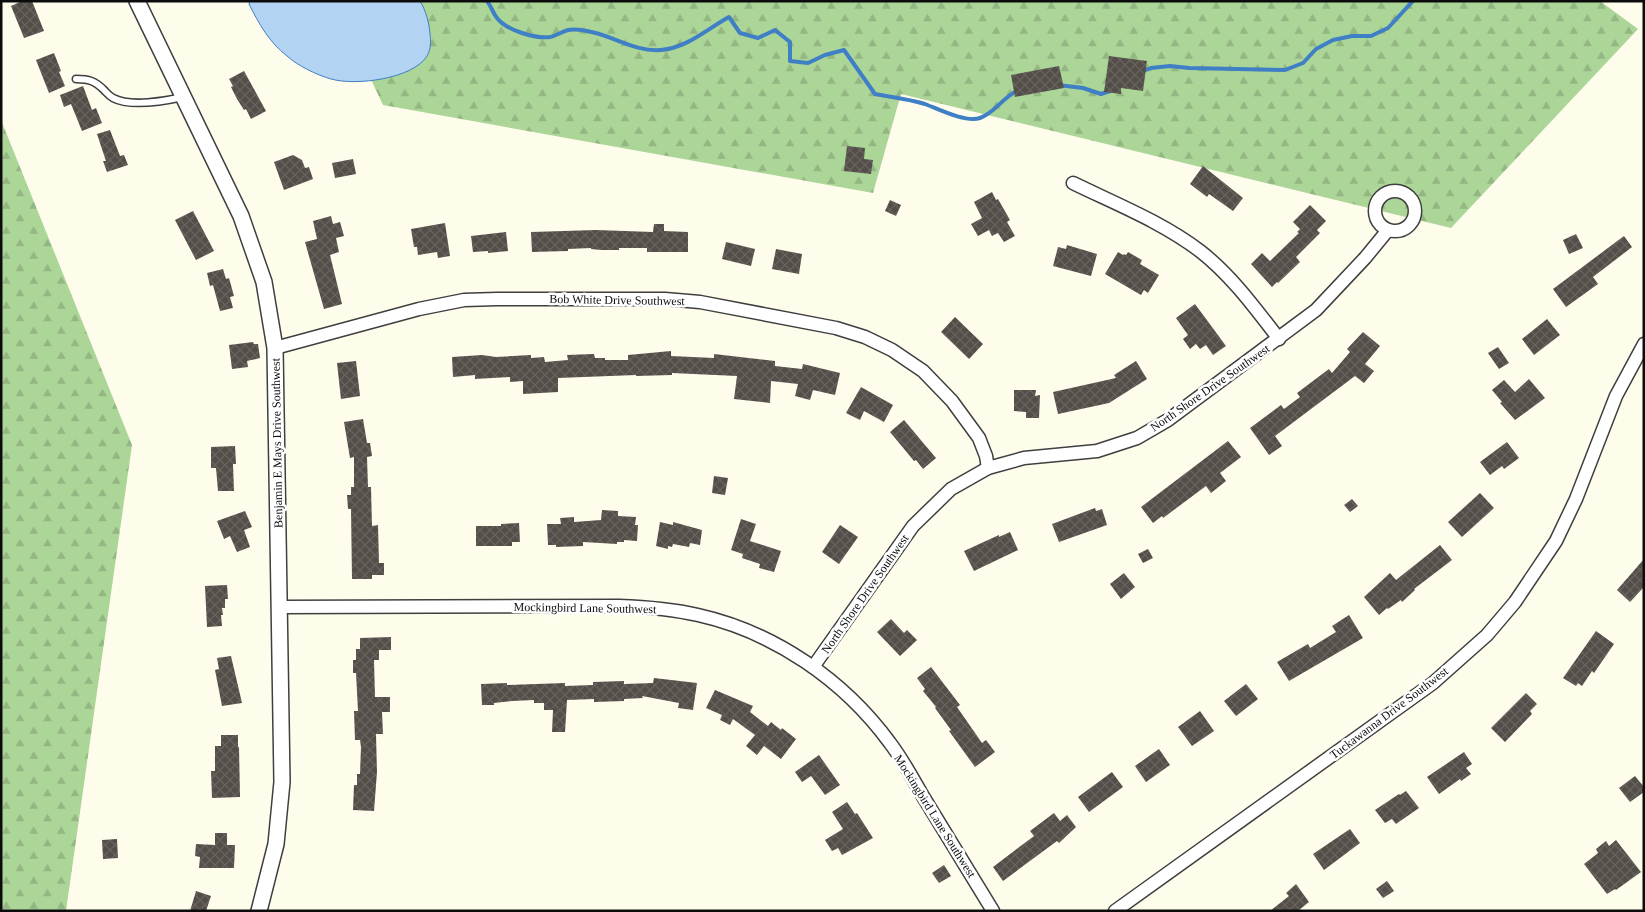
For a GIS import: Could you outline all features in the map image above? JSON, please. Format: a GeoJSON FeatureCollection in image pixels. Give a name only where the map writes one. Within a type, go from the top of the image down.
{"type":"FeatureCollection","features":[{"type":"Feature","properties":{"kind":"street","name":"Benjamin E Mays Drive Southwest"},"geometry":{"type":"LineString","coordinates":[[137,1],[241,216],[264,282],[275,348],[282,782],[276,844],[259,911]]}},
{"type":"Feature","properties":{"kind":"street"},"geometry":{"type":"LineString","coordinates":[[1073,183],[1161,225],[1201,252],[1238,287],[1279,339]]}},
{"type":"Feature","properties":{"kind":"street","name":"North Shore Drive Southwest"},"geometry":{"type":"LineString","coordinates":[[813,667],[912,526],[951,489],[988,468],[1024,458],[1097,451],[1137,438],[1168,420],[1316,310],[1365,258],[1388,230]]}},
{"type":"Feature","properties":{"kind":"street","name":"Bob White Drive Southwest"},"geometry":{"type":"LineString","coordinates":[[275,348],[419,309],[464,300],[665,299],[700,302],[836,328],[864,337],[892,350],[923,371],[952,401],[979,438],[986,456],[988,468]]}},
{"type":"Feature","properties":{"kind":"street","name":"Tuckawanna Drive Southwest"},"geometry":{"type":"LineString","coordinates":[[1115,911],[1433,683],[1487,634],[1515,602],[1556,541],[1576,499],[1616,396],[1644,344]]}},
{"type":"Feature","properties":{"kind":"street","name":"Mockingbird Lane Southwest"},"geometry":{"type":"LineString","coordinates":[[280,608],[619,606],[659,608],[699,615],[737,627],[774,643],[813,667],[853,700],[890,743],[993,911]]}},
{"type":"Feature","properties":{"kind":"lane"},"geometry":{"type":"LineString","coordinates":[[76,79],[96,82],[116,100],[149,103],[183,97]]}},
{"type":"Feature","properties":{"kind":"green space"},"geometry":{"type":"Polygon","coordinates":[[[334,1],[1600,1],[1638,29],[1451,228],[901,94],[873,193],[383,105],[334,1]]]}},
{"type":"Feature","properties":{"kind":"green space"},"geometry":{"type":"Polygon","coordinates":[[[1,120],[132,445],[66,911],[1,911],[1,120]]]}},
{"type":"Feature","properties":{"kind":"water"},"geometry":{"type":"Polygon","coordinates":[[[250,1],[420,1],[429,25],[431,39],[429,51],[420,64],[397,75],[383,79],[354,82],[331,79],[302,67],[281,51],[261,26],[249,4],[250,1]]]}},
{"type":"Feature","properties":{"kind":"building"},"geometry":{"type":"Polygon","coordinates":[[[22,1],[32,1],[44,31],[24,38],[11,6],[22,1]]]}},
{"type":"Feature","properties":{"kind":"building"},"geometry":{"type":"Polygon","coordinates":[[[54,53],[65,86],[49,93],[36,60],[54,53]]]}},
{"type":"Feature","properties":{"kind":"building"},"geometry":{"type":"Polygon","coordinates":[[[1109,56],[1147,61],[1143,91],[1121,88],[1121,94],[1104,92],[1109,56]]]}},
{"type":"Feature","properties":{"kind":"building"},"geometry":{"type":"Polygon","coordinates":[[[1059,66],[1064,88],[1015,97],[1011,75],[1059,66]]]}},
{"type":"Feature","properties":{"kind":"building"},"geometry":{"type":"Polygon","coordinates":[[[244,71],[266,111],[251,119],[246,109],[244,110],[237,99],[229,79],[244,71]]]}},
{"type":"Feature","properties":{"kind":"building"},"geometry":{"type":"Polygon","coordinates":[[[83,86],[92,110],[96,108],[102,123],[82,131],[71,104],[64,107],[60,95],[83,86]]]}},
{"type":"Feature","properties":{"kind":"building"},"geometry":{"type":"Polygon","coordinates":[[[110,130],[120,156],[124,155],[128,165],[107,172],[103,161],[106,161],[97,134],[110,130]]]}},
{"type":"Feature","properties":{"kind":"building"},"geometry":{"type":"Polygon","coordinates":[[[847,146],[865,148],[864,159],[873,160],[871,174],[844,171],[847,146]]]}},
{"type":"Feature","properties":{"kind":"building"},"geometry":{"type":"Polygon","coordinates":[[[293,155],[302,160],[305,168],[309,167],[313,179],[284,190],[274,162],[293,155]]]}},
{"type":"Feature","properties":{"kind":"building"},"geometry":{"type":"Polygon","coordinates":[[[353,159],[356,174],[335,178],[332,163],[353,159]]]}},
{"type":"Feature","properties":{"kind":"building"},"geometry":{"type":"Polygon","coordinates":[[[1203,166],[1243,198],[1233,211],[1209,194],[1207,197],[1190,184],[1203,166]]]}},
{"type":"Feature","properties":{"kind":"building"},"geometry":{"type":"Polygon","coordinates":[[[992,192],[1010,220],[1007,222],[1015,236],[1004,242],[998,233],[992,236],[989,230],[978,236],[971,224],[982,218],[974,202],[992,192]]]}},
{"type":"Feature","properties":{"kind":"building"},"geometry":{"type":"Polygon","coordinates":[[[890,200],[901,205],[896,216],[885,211],[890,200]]]}},
{"type":"Feature","properties":{"kind":"building"},"geometry":{"type":"Polygon","coordinates":[[[1310,205],[1326,221],[1317,230],[1320,233],[1296,257],[1300,262],[1272,287],[1251,264],[1262,253],[1270,261],[1299,233],[1297,232],[1300,229],[1293,222],[1310,205]]]}},
{"type":"Feature","properties":{"kind":"building"},"geometry":{"type":"Polygon","coordinates":[[[193,211],[214,251],[196,260],[175,220],[193,211]]]}},
{"type":"Feature","properties":{"kind":"building"},"geometry":{"type":"Polygon","coordinates":[[[331,216],[333,224],[340,222],[344,236],[336,238],[339,252],[330,255],[342,304],[324,309],[305,242],[317,239],[313,221],[331,216]]]}},
{"type":"Feature","properties":{"kind":"building"},"geometry":{"type":"Polygon","coordinates":[[[445,223],[450,256],[438,258],[437,252],[418,255],[417,247],[414,247],[411,229],[445,223]]]}},
{"type":"Feature","properties":{"kind":"building"},"geometry":{"type":"Polygon","coordinates":[[[654,224],[664,224],[664,231],[688,232],[688,252],[647,252],[647,248],[601,250],[591,248],[532,252],[531,232],[596,230],[653,232],[654,224]]]}},
{"type":"Feature","properties":{"kind":"building"},"geometry":{"type":"Polygon","coordinates":[[[506,232],[508,251],[473,252],[471,236],[506,232]]]}},
{"type":"Feature","properties":{"kind":"building"},"geometry":{"type":"Polygon","coordinates":[[[1576,234],[1583,248],[1569,254],[1563,240],[1576,234]]]}},
{"type":"Feature","properties":{"kind":"building"},"geometry":{"type":"Polygon","coordinates":[[[1624,236],[1632,247],[1593,277],[1598,284],[1566,307],[1553,289],[1624,236]]]}},
{"type":"Feature","properties":{"kind":"building"},"geometry":{"type":"Polygon","coordinates":[[[726,242],[755,249],[751,266],[722,259],[726,242]]]}},
{"type":"Feature","properties":{"kind":"building"},"geometry":{"type":"Polygon","coordinates":[[[1067,245],[1097,254],[1091,276],[1053,266],[1058,247],[1066,249],[1067,245]]]}},
{"type":"Feature","properties":{"kind":"building"},"geometry":{"type":"Polygon","coordinates":[[[776,249],[802,254],[799,274],[772,269],[776,249]]]}},
{"type":"Feature","properties":{"kind":"building"},"geometry":{"type":"Polygon","coordinates":[[[1118,252],[1126,255],[1128,252],[1142,260],[1140,264],[1159,275],[1148,293],[1144,290],[1141,295],[1105,274],[1118,252]]]}},
{"type":"Feature","properties":{"kind":"building"},"geometry":{"type":"Polygon","coordinates":[[[223,269],[226,279],[229,278],[234,296],[230,297],[233,308],[220,311],[213,285],[210,286],[207,273],[223,269]]]}},
{"type":"Feature","properties":{"kind":"building"},"geometry":{"type":"Polygon","coordinates":[[[1195,304],[1226,346],[1213,355],[1206,345],[1200,349],[1196,344],[1190,349],[1183,339],[1188,335],[1176,318],[1195,304]]]}},
{"type":"Feature","properties":{"kind":"building"},"geometry":{"type":"Polygon","coordinates":[[[955,317],[983,344],[969,359],[941,332],[955,317]]]}},
{"type":"Feature","properties":{"kind":"building"},"geometry":{"type":"Polygon","coordinates":[[[1547,319],[1560,335],[1534,355],[1522,339],[1547,319]]]}},
{"type":"Feature","properties":{"kind":"building"},"geometry":{"type":"Polygon","coordinates":[[[1363,332],[1380,346],[1365,364],[1374,371],[1364,383],[1355,376],[1275,436],[1282,446],[1269,455],[1250,428],[1281,405],[1284,409],[1300,397],[1297,393],[1329,369],[1332,373],[1350,352],[1347,349],[1363,332]]]}},
{"type":"Feature","properties":{"kind":"building"},"geometry":{"type":"Polygon","coordinates":[[[253,342],[258,344],[260,358],[247,361],[248,367],[232,369],[229,345],[253,342]]]}},
{"type":"Feature","properties":{"kind":"building"},"geometry":{"type":"Polygon","coordinates":[[[1498,347],[1509,363],[1499,369],[1488,353],[1498,347]]]}},
{"type":"Feature","properties":{"kind":"building"},"geometry":{"type":"Polygon","coordinates":[[[671,351],[671,356],[714,358],[714,354],[775,361],[775,366],[802,369],[803,364],[840,373],[835,395],[813,390],[810,400],[795,396],[798,384],[771,381],[770,403],[734,399],[737,376],[672,373],[672,375],[558,378],[558,392],[523,394],[523,381],[510,382],[510,377],[475,379],[475,375],[453,377],[452,357],[531,355],[531,358],[544,357],[545,362],[568,360],[567,355],[594,354],[595,358],[605,358],[605,360],[628,360],[628,355],[671,351]]]}},
{"type":"Feature","properties":{"kind":"building"},"geometry":{"type":"Polygon","coordinates":[[[356,361],[360,396],[341,399],[337,363],[356,361]]]}},
{"type":"Feature","properties":{"kind":"building"},"geometry":{"type":"Polygon","coordinates":[[[1136,361],[1147,379],[1109,403],[1058,414],[1053,392],[1116,378],[1114,375],[1136,361]]]}},
{"type":"Feature","properties":{"kind":"building"},"geometry":{"type":"Polygon","coordinates":[[[1529,379],[1545,398],[1515,420],[1500,403],[1502,402],[1492,390],[1504,380],[1515,392],[1529,379]]]}},
{"type":"Feature","properties":{"kind":"building"},"geometry":{"type":"Polygon","coordinates":[[[861,387],[893,405],[884,422],[864,411],[860,420],[846,413],[861,387]]]}},
{"type":"Feature","properties":{"kind":"building"},"geometry":{"type":"Polygon","coordinates":[[[1014,390],[1036,390],[1035,396],[1040,395],[1039,418],[1026,418],[1026,412],[1014,411],[1014,390]]]}},
{"type":"Feature","properties":{"kind":"building"},"geometry":{"type":"Polygon","coordinates":[[[363,419],[367,443],[370,443],[372,456],[367,457],[368,487],[371,487],[372,526],[378,525],[379,563],[384,563],[384,575],[372,575],[372,579],[352,579],[351,509],[348,509],[347,495],[351,495],[351,487],[354,487],[354,457],[350,458],[344,422],[363,419]]]}},
{"type":"Feature","properties":{"kind":"building"},"geometry":{"type":"Polygon","coordinates":[[[904,420],[936,458],[923,469],[890,432],[904,420]]]}},
{"type":"Feature","properties":{"kind":"building"},"geometry":{"type":"Polygon","coordinates":[[[1228,441],[1241,457],[1220,473],[1226,481],[1211,493],[1206,486],[1163,518],[1162,516],[1153,523],[1141,507],[1228,441]]]}},
{"type":"Feature","properties":{"kind":"building"},"geometry":{"type":"Polygon","coordinates":[[[1507,442],[1519,458],[1504,469],[1502,466],[1490,475],[1480,462],[1507,442]]]}},
{"type":"Feature","properties":{"kind":"building"},"geometry":{"type":"Polygon","coordinates":[[[235,446],[236,464],[233,464],[234,491],[218,491],[216,468],[211,468],[211,447],[235,446]]]}},
{"type":"Feature","properties":{"kind":"building"},"geometry":{"type":"Polygon","coordinates":[[[714,476],[728,478],[725,495],[712,493],[714,476]]]}},
{"type":"Feature","properties":{"kind":"building"},"geometry":{"type":"Polygon","coordinates":[[[1480,493],[1494,508],[1462,537],[1448,522],[1480,493]]]}},
{"type":"Feature","properties":{"kind":"building"},"geometry":{"type":"Polygon","coordinates":[[[1352,499],[1358,506],[1350,512],[1344,505],[1352,499]]]}},
{"type":"Feature","properties":{"kind":"building"},"geometry":{"type":"Polygon","coordinates":[[[1095,508],[1096,511],[1102,509],[1107,525],[1059,542],[1052,524],[1095,508]]]}},
{"type":"Feature","properties":{"kind":"building"},"geometry":{"type":"Polygon","coordinates":[[[602,510],[618,511],[618,516],[636,517],[635,525],[638,525],[637,541],[624,540],[624,542],[617,542],[617,544],[583,542],[583,546],[556,547],[556,545],[548,545],[547,524],[561,524],[560,518],[574,517],[574,522],[601,520],[602,510]]]}},
{"type":"Feature","properties":{"kind":"building"},"geometry":{"type":"Polygon","coordinates":[[[245,511],[252,527],[244,530],[250,547],[237,552],[230,536],[224,539],[217,521],[245,511]]]}},
{"type":"Feature","properties":{"kind":"building"},"geometry":{"type":"Polygon","coordinates":[[[741,519],[756,524],[750,541],[781,551],[774,572],[759,568],[760,564],[742,558],[743,554],[731,550],[741,519]]]}},
{"type":"Feature","properties":{"kind":"building"},"geometry":{"type":"Polygon","coordinates":[[[660,522],[673,525],[673,522],[702,530],[700,545],[690,543],[689,547],[673,544],[672,547],[668,546],[668,549],[656,546],[660,522]]]}},
{"type":"Feature","properties":{"kind":"building"},"geometry":{"type":"Polygon","coordinates":[[[519,523],[520,542],[512,542],[512,546],[476,546],[476,526],[501,526],[501,524],[519,523]]]}},
{"type":"Feature","properties":{"kind":"building"},"geometry":{"type":"Polygon","coordinates":[[[840,525],[858,537],[839,564],[822,552],[840,525]]]}},
{"type":"Feature","properties":{"kind":"building"},"geometry":{"type":"Polygon","coordinates":[[[1010,532],[1018,550],[974,571],[964,551],[1010,532]]]}},
{"type":"Feature","properties":{"kind":"building"},"geometry":{"type":"Polygon","coordinates":[[[1440,545],[1452,560],[1414,589],[1402,602],[1401,600],[1379,615],[1364,597],[1390,573],[1396,580],[1440,545]]]}},
{"type":"Feature","properties":{"kind":"building"},"geometry":{"type":"Polygon","coordinates":[[[1148,549],[1153,558],[1143,563],[1138,554],[1148,549]]]}},
{"type":"Feature","properties":{"kind":"building"},"geometry":{"type":"Polygon","coordinates":[[[1644,559],[1644,587],[1630,602],[1617,590],[1644,559]]]}},
{"type":"Feature","properties":{"kind":"building"},"geometry":{"type":"Polygon","coordinates":[[[1124,573],[1135,587],[1121,599],[1110,584],[1124,573]]]}},
{"type":"Feature","properties":{"kind":"building"},"geometry":{"type":"Polygon","coordinates":[[[227,585],[228,599],[225,599],[225,608],[222,608],[222,626],[207,627],[205,586],[227,585]]]}},
{"type":"Feature","properties":{"kind":"building"},"geometry":{"type":"Polygon","coordinates":[[[1349,615],[1363,638],[1289,681],[1277,662],[1308,644],[1310,648],[1336,632],[1332,626],[1349,615]]]}},
{"type":"Feature","properties":{"kind":"building"},"geometry":{"type":"Polygon","coordinates":[[[891,619],[904,633],[907,630],[917,640],[900,656],[877,632],[891,619]]]}},
{"type":"Feature","properties":{"kind":"building"},"geometry":{"type":"Polygon","coordinates":[[[1596,631],[1614,644],[1594,673],[1592,671],[1582,686],[1578,683],[1576,686],[1563,678],[1596,631]]]}},
{"type":"Feature","properties":{"kind":"building"},"geometry":{"type":"Polygon","coordinates":[[[391,637],[391,650],[379,650],[379,660],[374,660],[375,697],[390,697],[390,712],[382,712],[383,734],[376,734],[377,772],[374,811],[353,810],[354,785],[357,785],[357,774],[360,774],[361,747],[360,740],[355,740],[354,711],[358,711],[356,673],[353,673],[353,660],[356,660],[356,649],[360,649],[360,638],[391,637]]]}},
{"type":"Feature","properties":{"kind":"building"},"geometry":{"type":"Polygon","coordinates":[[[231,656],[242,703],[222,706],[215,670],[219,669],[217,658],[231,656]]]}},
{"type":"Feature","properties":{"kind":"building"},"geometry":{"type":"Polygon","coordinates":[[[931,667],[960,705],[957,707],[982,743],[986,740],[995,752],[975,767],[949,731],[951,730],[923,691],[925,689],[917,678],[931,667]]]}},
{"type":"Feature","properties":{"kind":"building"},"geometry":{"type":"Polygon","coordinates":[[[654,678],[697,683],[693,710],[678,708],[679,703],[642,696],[643,698],[624,699],[624,701],[594,702],[594,699],[567,700],[565,732],[552,732],[553,710],[544,710],[544,703],[534,703],[534,700],[482,705],[481,684],[565,683],[565,686],[593,685],[593,682],[624,681],[624,684],[653,683],[654,678]]]}},
{"type":"Feature","properties":{"kind":"building"},"geometry":{"type":"Polygon","coordinates":[[[1246,684],[1258,699],[1236,716],[1224,701],[1246,684]]]}},
{"type":"Feature","properties":{"kind":"building"},"geometry":{"type":"Polygon","coordinates":[[[715,690],[753,706],[750,712],[768,726],[771,722],[796,739],[781,759],[764,746],[757,755],[746,746],[755,735],[733,719],[730,725],[720,720],[722,715],[706,708],[715,690]]]}},
{"type":"Feature","properties":{"kind":"building"},"geometry":{"type":"Polygon","coordinates":[[[1526,693],[1537,704],[1530,711],[1532,714],[1505,742],[1491,728],[1526,693]]]}},
{"type":"Feature","properties":{"kind":"building"},"geometry":{"type":"Polygon","coordinates":[[[1200,711],[1214,731],[1192,746],[1178,727],[1200,711]]]}},
{"type":"Feature","properties":{"kind":"building"},"geometry":{"type":"Polygon","coordinates":[[[221,735],[238,735],[240,797],[212,798],[211,771],[215,771],[215,746],[221,746],[221,735]]]}},
{"type":"Feature","properties":{"kind":"building"},"geometry":{"type":"Polygon","coordinates":[[[1159,749],[1170,765],[1146,782],[1135,766],[1159,749]]]}},
{"type":"Feature","properties":{"kind":"building"},"geometry":{"type":"Polygon","coordinates":[[[1464,752],[1472,764],[1466,768],[1471,774],[1461,781],[1460,779],[1439,794],[1427,777],[1464,752]]]}},
{"type":"Feature","properties":{"kind":"building"},"geometry":{"type":"Polygon","coordinates":[[[819,755],[840,785],[825,795],[811,776],[802,782],[795,772],[819,755]]]}},
{"type":"Feature","properties":{"kind":"building"},"geometry":{"type":"Polygon","coordinates":[[[1112,772],[1123,787],[1089,812],[1078,797],[1112,772]]]}},
{"type":"Feature","properties":{"kind":"building"},"geometry":{"type":"Polygon","coordinates":[[[1635,776],[1644,787],[1644,792],[1630,802],[1619,788],[1635,776]]]}},
{"type":"Feature","properties":{"kind":"building"},"geometry":{"type":"Polygon","coordinates":[[[1406,791],[1419,808],[1396,824],[1392,819],[1385,823],[1375,810],[1406,791]]]}},
{"type":"Feature","properties":{"kind":"building"},"geometry":{"type":"Polygon","coordinates":[[[847,802],[855,814],[857,813],[873,838],[842,855],[838,848],[832,851],[825,840],[843,829],[832,812],[847,802]]]}},
{"type":"Feature","properties":{"kind":"building"},"geometry":{"type":"Polygon","coordinates":[[[1054,813],[1060,821],[1067,815],[1076,827],[1059,843],[1057,841],[1003,881],[993,867],[1034,836],[1030,831],[1054,813]]]}},
{"type":"Feature","properties":{"kind":"building"},"geometry":{"type":"Polygon","coordinates":[[[1350,829],[1360,843],[1324,870],[1313,854],[1350,829]]]}},
{"type":"Feature","properties":{"kind":"building"},"geometry":{"type":"Polygon","coordinates":[[[215,833],[227,833],[227,845],[235,845],[234,868],[199,868],[200,857],[195,856],[196,844],[215,845],[215,833]]]}},
{"type":"Feature","properties":{"kind":"building"},"geometry":{"type":"Polygon","coordinates":[[[117,839],[118,858],[103,859],[102,840],[117,839]]]}},
{"type":"Feature","properties":{"kind":"building"},"geometry":{"type":"Polygon","coordinates":[[[1616,840],[1641,872],[1616,890],[1607,894],[1584,864],[1598,853],[1596,849],[1606,841],[1609,846],[1616,840]]]}},
{"type":"Feature","properties":{"kind":"building"},"geometry":{"type":"Polygon","coordinates":[[[944,865],[951,876],[939,883],[932,873],[944,865]]]}},
{"type":"Feature","properties":{"kind":"building"},"geometry":{"type":"Polygon","coordinates":[[[1387,881],[1394,891],[1383,898],[1376,889],[1387,881]]]}},
{"type":"Feature","properties":{"kind":"building"},"geometry":{"type":"Polygon","coordinates":[[[1296,884],[1309,902],[1298,911],[1270,911],[1289,896],[1286,893],[1296,884]]]}},
{"type":"Feature","properties":{"kind":"building"},"geometry":{"type":"Polygon","coordinates":[[[196,891],[211,896],[206,911],[190,911],[196,891]]]}},
{"type":"Feature","properties":{"kind":"waterway"},"geometry":{"type":"LineString","coordinates":[[487,1],[501,22],[521,33],[537,37],[550,37],[568,30],[582,30],[651,50],[679,46],[729,17],[740,33],[758,38],[775,30],[790,42],[790,61],[808,63],[825,55],[844,50],[875,94],[919,102],[967,119],[985,116],[1017,91]]}},
{"type":"Feature","properties":{"kind":"waterway"},"geometry":{"type":"LineString","coordinates":[[1143,71],[1170,66],[1285,70],[1303,63],[1316,49],[1333,40],[1352,36],[1371,36],[1388,28],[1413,1]]}},
{"type":"Feature","properties":{"kind":"waterway"},"geometry":{"type":"LineString","coordinates":[[1058,85],[1083,88],[1101,94],[1110,91]]}}]}
